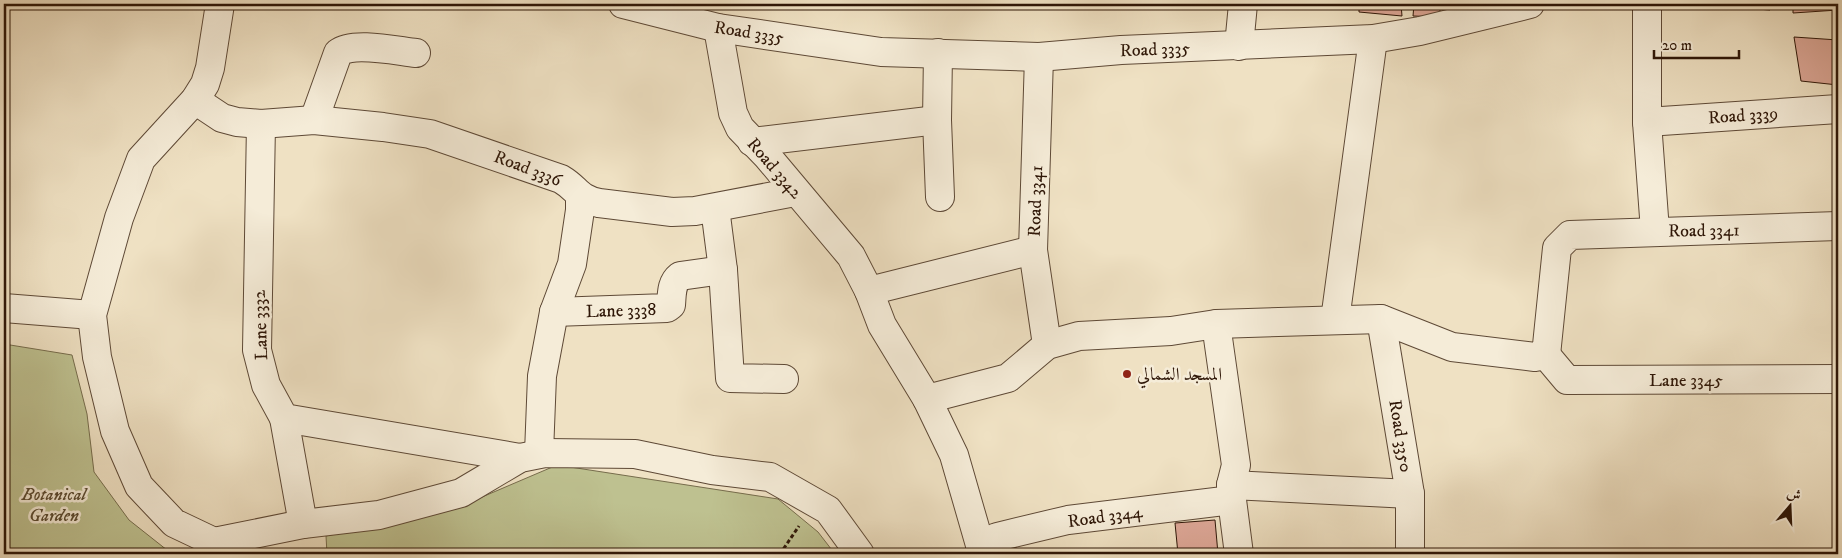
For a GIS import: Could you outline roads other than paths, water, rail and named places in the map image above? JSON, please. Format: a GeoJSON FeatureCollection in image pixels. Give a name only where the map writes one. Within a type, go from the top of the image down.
{"type":"FeatureCollection","features":[{"type":"Feature","properties":{"kind":"street"},"geometry":{"type":"LineString","coordinates":[[220,4],[210,68],[205,84],[195,100],[141,159],[118,218],[92,315],[97,357],[115,431],[139,486],[174,523],[214,542],[303,524],[379,515],[460,493],[539,452],[542,376],[554,312],[572,264],[580,210],[580,196]]}},
{"type":"Feature","properties":{"kind":"street","name":"Road 3335"},"geometry":{"type":"LineString","coordinates":[[623,4],[718,28],[881,52],[938,52],[1039,57],[1121,50],[1373,39],[1420,31],[1530,4]]}},
{"type":"Feature","properties":{"kind":"street"},"geometry":{"type":"LineString","coordinates":[[1239,46],[1244,4]]}},
{"type":"Feature","properties":{"kind":"street"},"geometry":{"type":"LineString","coordinates":[[1647,4],[1647,122],[1655,231]]}},
{"type":"Feature","properties":{"kind":"street","name":"Road 3342"},"geometry":{"type":"LineString","coordinates":[[718,28],[733,113],[740,128],[850,256],[869,291],[882,325],[927,399],[954,455],[980,550]]}},
{"type":"Feature","properties":{"kind":"street"},"geometry":{"type":"LineString","coordinates":[[1336,320],[1373,39]]}},
{"type":"Feature","properties":{"kind":"street"},"geometry":{"type":"LineString","coordinates":[[314,120],[338,53],[341,50],[354,47],[416,54]]}},
{"type":"Feature","properties":{"kind":"street"},"geometry":{"type":"LineString","coordinates":[[938,52],[937,120],[940,197]]}},
{"type":"Feature","properties":{"kind":"street","name":"Road 3341"},"geometry":{"type":"LineString","coordinates":[[1039,57],[1033,250],[1047,345]]}},
{"type":"Feature","properties":{"kind":"street","name":"Road 3336"},"geometry":{"type":"LineString","coordinates":[[195,100],[222,118],[237,122],[261,124],[314,120],[430,134],[561,179],[570,184],[580,196],[588,201],[599,203],[672,212],[695,211],[795,192]]}},
{"type":"Feature","properties":{"kind":"street","name":"Road 3339"},"geometry":{"type":"LineString","coordinates":[[1647,122],[1838,109]]}},
{"type":"Feature","properties":{"kind":"street"},"geometry":{"type":"LineString","coordinates":[[752,142],[937,120]]}},
{"type":"Feature","properties":{"kind":"street","name":"Lane 3332"},"geometry":{"type":"LineString","coordinates":[[261,124],[257,350],[266,385],[284,418],[303,524]]}},
{"type":"Feature","properties":{"kind":"street"},"geometry":{"type":"LineString","coordinates":[[715,208],[723,270],[730,378],[784,379]]}},
{"type":"Feature","properties":{"kind":"street","name":"Road 3341"},"geometry":{"type":"LineString","coordinates":[[1546,355],[1557,248],[1570,235],[1838,226]]}},
{"type":"Feature","properties":{"kind":"street"},"geometry":{"type":"LineString","coordinates":[[869,291],[1033,250]]}},
{"type":"Feature","properties":{"kind":"street","name":"Lane 3338"},"geometry":{"type":"LineString","coordinates":[[554,312],[667,308],[671,305],[673,285],[680,276],[723,270]]}},
{"type":"Feature","properties":{"kind":"street"},"geometry":{"type":"LineString","coordinates":[[4,308],[92,315]]}},
{"type":"Feature","properties":{"kind":"street"},"geometry":{"type":"LineString","coordinates":[[927,399],[1008,378],[1047,345],[1079,336],[1171,331],[1216,324],[1381,319],[1452,347],[1535,358],[1546,355]]}},
{"type":"Feature","properties":{"kind":"street","name":"Road 3350"},"geometry":{"type":"LineString","coordinates":[[1381,319],[1410,494],[1410,554]]}},
{"type":"Feature","properties":{"kind":"street"},"geometry":{"type":"LineString","coordinates":[[1216,324],[1236,465],[1232,492],[1240,554]]}},
{"type":"Feature","properties":{"kind":"street","name":"Lane 3345"},"geometry":{"type":"LineString","coordinates":[[1546,355],[1567,380],[1838,379]]}},
{"type":"Feature","properties":{"kind":"street"},"geometry":{"type":"LineString","coordinates":[[284,418],[473,451],[532,456],[635,454],[712,470],[770,477],[828,510],[860,554]]}},
{"type":"Feature","properties":{"kind":"street","name":"Road 3344"},"geometry":{"type":"LineString","coordinates":[[980,550],[996,537],[1068,520],[1232,492],[1410,494]]}},
{"type":"Feature","properties":{"kind":"place","name":"المسجد الشمالي"},"geometry":{"type":"Point","coordinates":[1127,374]}},
{"type":"Feature","properties":{"kind":"park label","name":"Botanical Garden"},"geometry":{"type":"Point","coordinates":[54,504]}}]}
